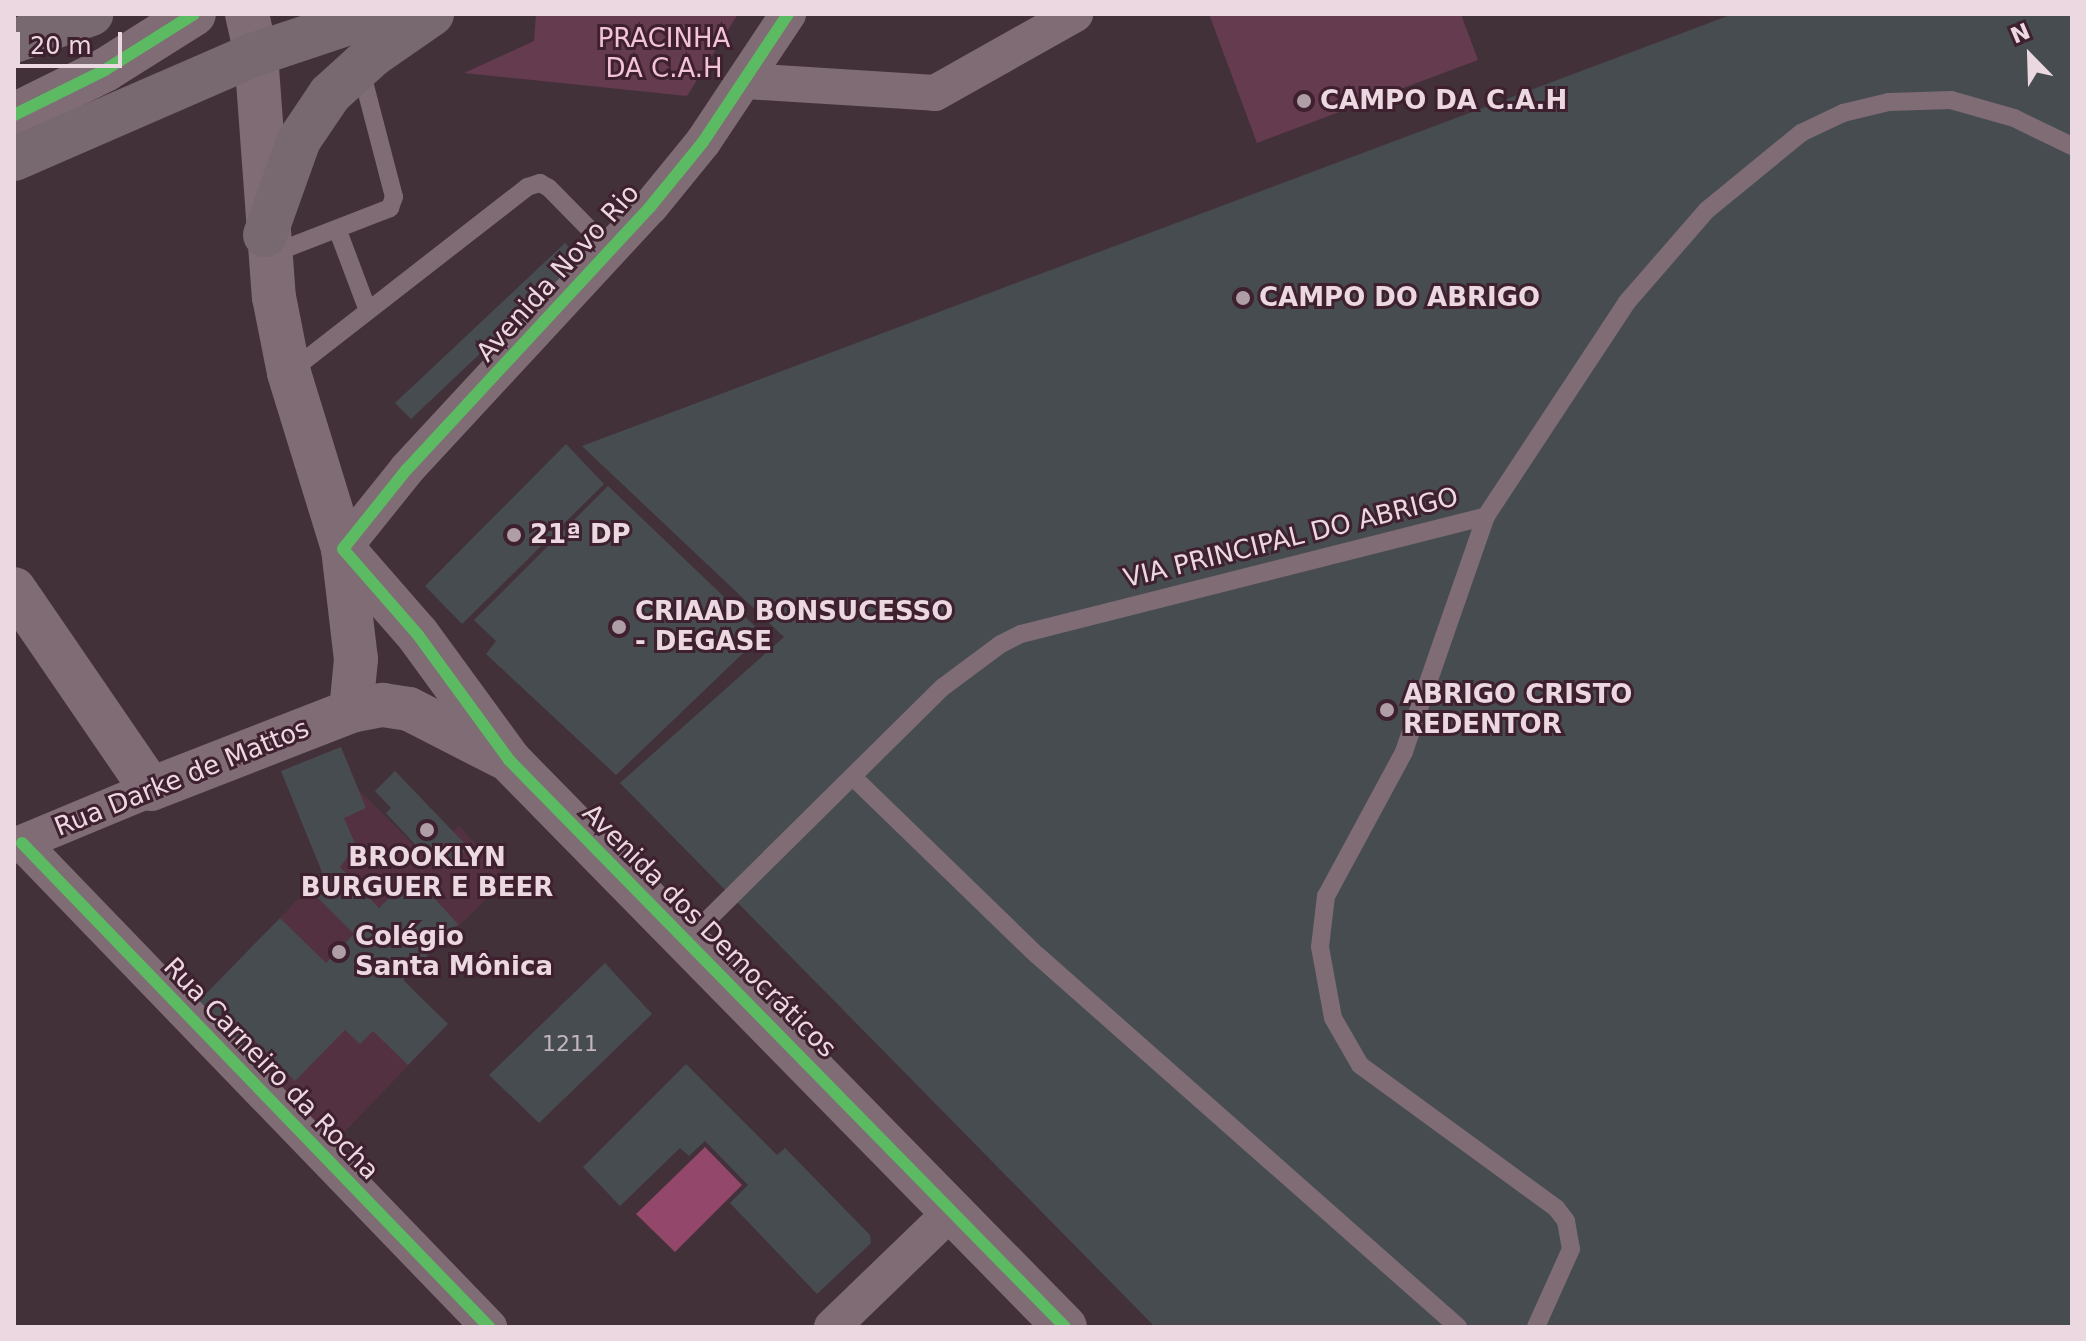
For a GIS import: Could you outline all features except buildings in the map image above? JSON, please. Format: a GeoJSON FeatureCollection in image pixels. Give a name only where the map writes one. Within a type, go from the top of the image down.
{"type":"FeatureCollection","features":[{"type":"Feature","properties":{"kind":"highway"},"geometry":{"type":"LineString","coordinates":[[14,41],[91,14]]}},
{"type":"Feature","properties":{"kind":"highway"},"geometry":{"type":"LineString","coordinates":[[14,159],[252,34],[376,14]]}},
{"type":"Feature","properties":{"kind":"highway"},"geometry":{"type":"LineString","coordinates":[[267,245],[299,140],[330,94],[360,67],[432,14]]}},
{"type":"Feature","properties":{"kind":"street"},"geometry":{"type":"LineString","coordinates":[[14,115],[105,70],[194,14]]}},
{"type":"Feature","properties":{"kind":"street","name":"Avenida Novo Rio"},"geometry":{"type":"LineString","coordinates":[[343,549],[407,469],[611,251],[703,142],[788,14]]}},
{"type":"Feature","properties":{"kind":"street"},"geometry":{"type":"LineString","coordinates":[[746,81],[935,93],[1075,14]]}},
{"type":"Feature","properties":{"kind":"street","name":"Avenida dos Democráticos"},"geometry":{"type":"LineString","coordinates":[[252,34],[267,245],[289,373],[343,549],[356,659],[351,711],[383,705],[409,709],[509,760]]}},
{"type":"Feature","properties":{"kind":"street","name":"Avenida dos Democráticos"},"geometry":{"type":"LineString","coordinates":[[343,549],[418,635],[509,760],[954,1209],[1065,1327]]}},
{"type":"Feature","properties":{"kind":"street"},"geometry":{"type":"LineString","coordinates":[[14,589],[151,789]]}},
{"type":"Feature","properties":{"kind":"street","name":"Rua Darke de Mattos"},"geometry":{"type":"LineString","coordinates":[[18,844],[351,711]]}},
{"type":"Feature","properties":{"kind":"street","name":"Rua Carneiro da Rocha"},"geometry":{"type":"LineString","coordinates":[[18,844],[489,1327]]}},
{"type":"Feature","properties":{"kind":"street"},"geometry":{"type":"LineString","coordinates":[[832,1327],[954,1209]]}},
{"type":"Feature","properties":{"kind":"lane"},"geometry":{"type":"LineString","coordinates":[[267,245],[338,231],[383,215],[394,197],[360,67]]}},
{"type":"Feature","properties":{"kind":"lane","name":"VIA PRINCIPAL DO ABRIGO"},"geometry":{"type":"LineString","coordinates":[[687,940],[943,687],[1021,634],[1486,516],[1627,302],[1707,210],[1801,133],[1843,113],[1889,102],[1951,100],[2014,118],[2072,146]]}},
{"type":"Feature","properties":{"kind":"lane"},"geometry":{"type":"LineString","coordinates":[[289,373],[527,187],[540,183],[611,251]]}},
{"type":"Feature","properties":{"kind":"lane"},"geometry":{"type":"LineString","coordinates":[[338,231],[368,311]]}},
{"type":"Feature","properties":{"kind":"lane"},"geometry":{"type":"LineString","coordinates":[[1486,516],[1404,752],[1326,896],[1320,947],[1333,1018],[1360,1065],[1556,1208],[1566,1221],[1571,1249],[1536,1327]]}},
{"type":"Feature","properties":{"kind":"lane"},"geometry":{"type":"LineString","coordinates":[[853,777],[1037,955],[1458,1327]]}},
{"type":"Feature","properties":{"kind":"shaded area","name":"Colégio Santa Mônica"},"geometry":{"type":"Polygon","coordinates":[[[341,747],[358,789],[426,857],[459,826],[508,878],[403,980],[448,1024],[333,1144],[241,1050],[280,918],[322,873],[281,771],[341,747]]]}},
{"type":"Feature","properties":{"kind":"shaded area"},"geometry":{"type":"Polygon","coordinates":[[[705,1147],[742,1185],[675,1252],[636,1214],[705,1147]]]}},
{"type":"Feature","properties":{"kind":"green space","name":"PRACINHA DA C.A.H"},"geometry":{"type":"Polygon","coordinates":[[[536,14],[738,14],[687,96],[464,73],[534,41],[536,14]]]}},
{"type":"Feature","properties":{"kind":"green space","name":"CAMPO DA C.A.H"},"geometry":{"type":"Polygon","coordinates":[[[1209,14],[1461,14],[1478,60],[1257,143],[1209,14]]]}},
{"type":"Feature","properties":{"kind":"cycle path"},"geometry":{"type":"LineString","coordinates":[[14,115],[105,70],[194,14]]}},
{"type":"Feature","properties":{"kind":"cycle path"},"geometry":{"type":"LineString","coordinates":[[788,14],[703,142],[650,207],[407,469],[343,549],[418,635],[509,760],[1065,1327]]}},
{"type":"Feature","properties":{"kind":"cycle path"},"geometry":{"type":"LineString","coordinates":[[22,843],[489,1327]]}},
{"type":"Feature","properties":{"kind":"place","name":"CAMPO DA C.A.H"},"geometry":{"type":"Point","coordinates":[1304,101]}},
{"type":"Feature","properties":{"kind":"place","name":"CAMPO DO ABRIGO"},"geometry":{"type":"Point","coordinates":[1243,298]}},
{"type":"Feature","properties":{"kind":"place","name":"21ª DP"},"geometry":{"type":"Point","coordinates":[514,535]}},
{"type":"Feature","properties":{"kind":"place","name":"CRIAAD BONSUCESSO - DEGASE"},"geometry":{"type":"Point","coordinates":[619,627]}},
{"type":"Feature","properties":{"kind":"place","name":"ABRIGO CRISTO REDENTOR"},"geometry":{"type":"Point","coordinates":[1387,710]}},
{"type":"Feature","properties":{"kind":"place","name":"BROOKLYN BURGUER E BEER"},"geometry":{"type":"Point","coordinates":[427,830]}},
{"type":"Feature","properties":{"kind":"place","name":"Colégio Santa Mônica"},"geometry":{"type":"Point","coordinates":[339,952]}}]}
